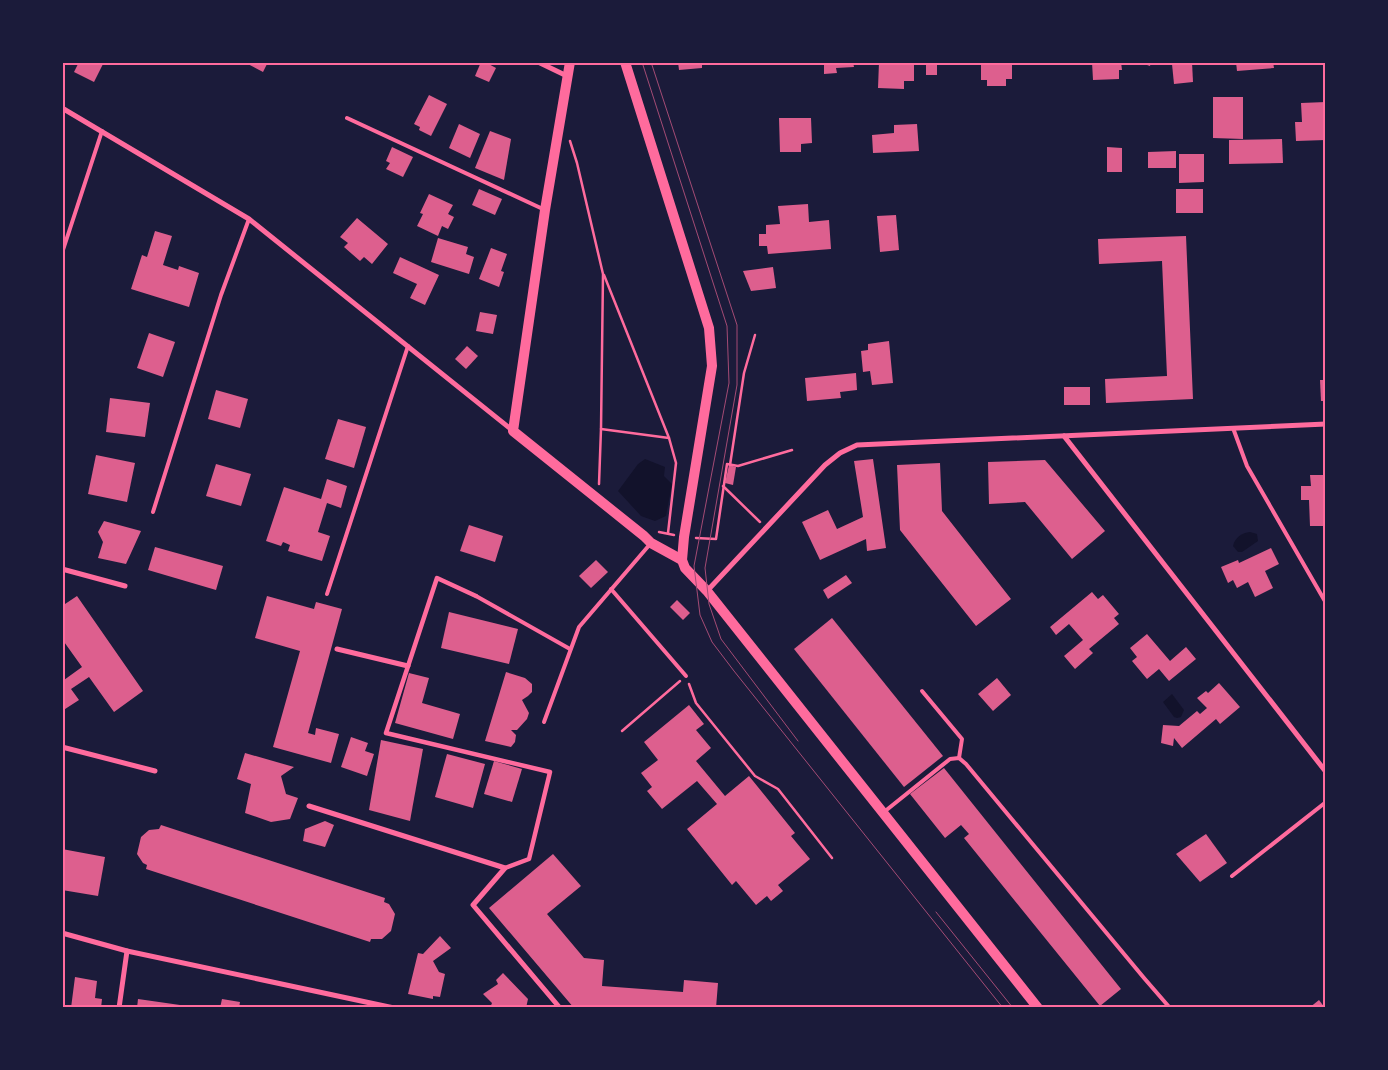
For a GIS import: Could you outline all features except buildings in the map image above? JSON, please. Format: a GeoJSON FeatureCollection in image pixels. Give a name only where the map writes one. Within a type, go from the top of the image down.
{"type":"FeatureCollection","features":[{"type":"Feature","properties":{"kind":"main road"},"geometry":{"type":"LineString","coordinates":[[570,62],[545,210],[512,431],[651,543],[682,560]]}},
{"type":"Feature","properties":{"kind":"main road"},"geometry":{"type":"LineString","coordinates":[[626,62],[709,328],[712,366],[684,537],[682,560],[684,568],[706,591],[1038,1008]]}},
{"type":"Feature","properties":{"kind":"street"},"geometry":{"type":"LineString","coordinates":[[538,62],[567,76]]}},
{"type":"Feature","properties":{"kind":"street"},"geometry":{"type":"LineString","coordinates":[[62,108],[249,219],[512,431]]}},
{"type":"Feature","properties":{"kind":"street"},"geometry":{"type":"LineString","coordinates":[[706,591],[825,465],[840,453],[858,445],[1326,424]]}},
{"type":"Feature","properties":{"kind":"street"},"geometry":{"type":"LineString","coordinates":[[1064,436],[1325,770]]}},
{"type":"Feature","properties":{"kind":"street"},"geometry":{"type":"LineString","coordinates":[[62,569],[125,586]]}},
{"type":"Feature","properties":{"kind":"street"},"geometry":{"type":"LineString","coordinates":[[476,596],[438,578],[386,733],[550,772],[529,859],[505,868],[473,905],[560,1008]]}},
{"type":"Feature","properties":{"kind":"street"},"geometry":{"type":"LineString","coordinates":[[337,649],[408,666]]}},
{"type":"Feature","properties":{"kind":"street"},"geometry":{"type":"LineString","coordinates":[[62,747],[156,771]]}},
{"type":"Feature","properties":{"kind":"street"},"geometry":{"type":"LineString","coordinates":[[309,806],[505,868]]}},
{"type":"Feature","properties":{"kind":"street"},"geometry":{"type":"LineString","coordinates":[[62,933],[127,951],[394,1008]]}},
{"type":"Feature","properties":{"kind":"street"},"geometry":{"type":"LineString","coordinates":[[120,1008],[127,951]]}},
{"type":"Feature","properties":{"kind":"lane"},"geometry":{"type":"LineString","coordinates":[[347,118],[545,210]]}},
{"type":"Feature","properties":{"kind":"lane"},"geometry":{"type":"LineString","coordinates":[[62,253],[102,131]]}},
{"type":"Feature","properties":{"kind":"lane"},"geometry":{"type":"LineString","coordinates":[[153,512],[221,295],[249,219]]}},
{"type":"Feature","properties":{"kind":"lane"},"geometry":{"type":"LineString","coordinates":[[327,594],[408,346]]}},
{"type":"Feature","properties":{"kind":"lane"},"geometry":{"type":"LineString","coordinates":[[1233,428],[1247,466],[1326,603]]}},
{"type":"Feature","properties":{"kind":"lane"},"geometry":{"type":"LineString","coordinates":[[544,722],[578,627],[651,543]]}},
{"type":"Feature","properties":{"kind":"lane"},"geometry":{"type":"LineString","coordinates":[[611,589],[686,676]]}},
{"type":"Feature","properties":{"kind":"lane"},"geometry":{"type":"LineString","coordinates":[[476,596],[570,649]]}},
{"type":"Feature","properties":{"kind":"lane"},"geometry":{"type":"LineString","coordinates":[[922,691],[962,739],[959,758]]}},
{"type":"Feature","properties":{"kind":"lane"},"geometry":{"type":"LineString","coordinates":[[883,813],[950,759],[959,758],[1170,1008]]}},
{"type":"Feature","properties":{"kind":"lane"},"geometry":{"type":"LineString","coordinates":[[1232,876],[1326,802]]}},
{"type":"Feature","properties":{"kind":"path"},"geometry":{"type":"LineString","coordinates":[[569,138],[577,163],[603,274],[669,438],[676,463],[668,534]]}},
{"type":"Feature","properties":{"kind":"path"},"geometry":{"type":"LineString","coordinates":[[598,490],[602,429],[603,274]]}},
{"type":"Feature","properties":{"kind":"path"},"geometry":{"type":"LineString","coordinates":[[658,532],[684,537],[716,539],[723,486],[727,464],[730,464],[744,373],[755,334]]}},
{"type":"Feature","properties":{"kind":"path"},"geometry":{"type":"LineString","coordinates":[[602,429],[669,438]]}},
{"type":"Feature","properties":{"kind":"path"},"geometry":{"type":"LineString","coordinates":[[730,464],[738,466],[792,450]]}},
{"type":"Feature","properties":{"kind":"path"},"geometry":{"type":"LineString","coordinates":[[723,486],[766,528]]}},
{"type":"Feature","properties":{"kind":"path"},"geometry":{"type":"LineString","coordinates":[[622,731],[686,676],[696,703],[755,776],[778,789],[832,858]]}},
{"type":"Feature","properties":{"kind":"shaded area"},"geometry":{"type":"Polygon","coordinates":[[[645,459],[665,467],[664,476],[672,484],[666,516],[655,521],[641,516],[618,491],[638,464],[645,459]]]}},
{"type":"Feature","properties":{"kind":"shaded area"},"geometry":{"type":"Polygon","coordinates":[[[1250,532],[1257,534],[1258,541],[1242,552],[1238,552],[1233,546],[1235,540],[1242,534],[1250,532]]]}},
{"type":"Feature","properties":{"kind":"shaded area"},"geometry":{"type":"Polygon","coordinates":[[[1172,694],[1184,710],[1181,717],[1174,717],[1163,702],[1172,694]]]}},
{"type":"Feature","properties":{"kind":"tram line"},"geometry":{"type":"LineString","coordinates":[[642,62],[727,326],[729,383],[694,566],[700,615],[712,642],[734,671],[1003,1008]]}},
{"type":"Feature","properties":{"kind":"tram line"},"geometry":{"type":"LineString","coordinates":[[651,62],[737,325],[737,385],[705,568],[709,604],[721,639],[798,741]]}},
{"type":"Feature","properties":{"kind":"tram line"},"geometry":{"type":"LineString","coordinates":[[936,912],[1013,1008]]}}]}
